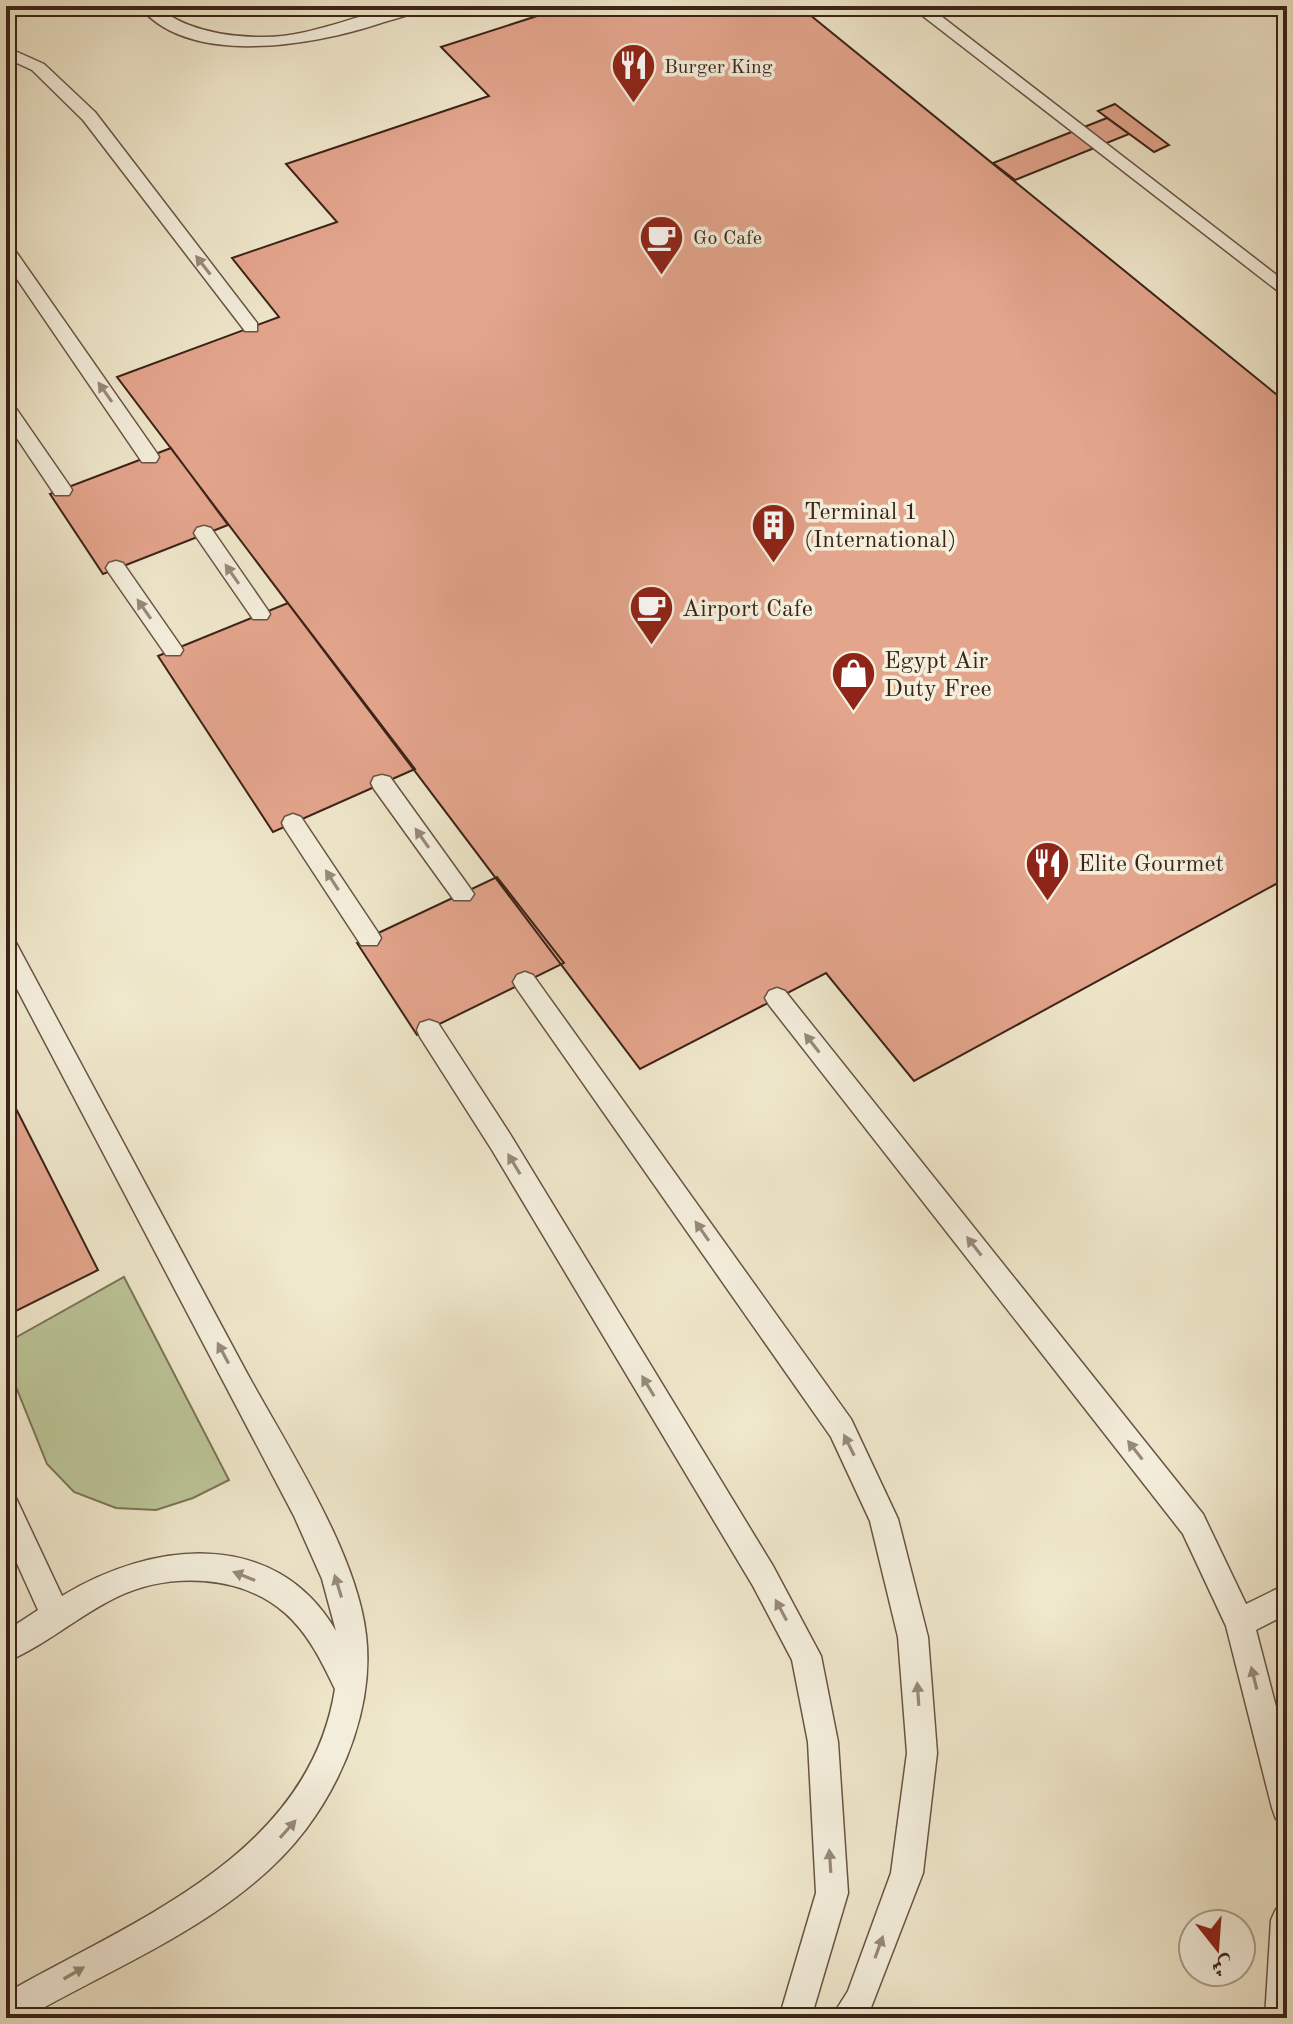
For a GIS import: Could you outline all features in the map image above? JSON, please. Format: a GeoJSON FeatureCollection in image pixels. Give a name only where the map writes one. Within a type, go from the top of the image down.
{"type":"FeatureCollection","features":[{"type":"Feature","properties":{"kind":"lane"},"geometry":{"type":"LineString","coordinates":[[147,6],[187,31],[227,40],[271,44],[332,34],[415,6]]}},
{"type":"Feature","properties":{"kind":"lane"},"geometry":{"type":"LineString","coordinates":[[918,6],[1287,292]]}},
{"type":"Feature","properties":{"kind":"lane"},"geometry":{"type":"LineString","coordinates":[[6,52],[38,67],[89,116],[251,327]]}},
{"type":"Feature","properties":{"kind":"lane"},"geometry":{"type":"LineString","coordinates":[[6,250],[149,457]]}},
{"type":"Feature","properties":{"kind":"lane"},"geometry":{"type":"LineString","coordinates":[[6,408],[62,490]]}},
{"type":"Feature","properties":{"kind":"lane"},"geometry":{"type":"LineString","coordinates":[[204,533],[260,614]]}},
{"type":"Feature","properties":{"kind":"lane"},"geometry":{"type":"LineString","coordinates":[[116,568],[173,650]]}},
{"type":"Feature","properties":{"kind":"lane"},"geometry":{"type":"LineString","coordinates":[[382,783],[462,894]]}},
{"type":"Feature","properties":{"kind":"lane"},"geometry":{"type":"LineString","coordinates":[[293,823],[369,938]]}},
{"type":"Feature","properties":{"kind":"lane"},"geometry":{"type":"LineString","coordinates":[[6,946],[304,1506],[333,1569],[350,1626],[351,1690],[341,1734],[323,1778],[297,1820],[264,1856],[208,1896],[9,2010]]}},
{"type":"Feature","properties":{"kind":"lane"},"geometry":{"type":"LineString","coordinates":[[525,982],[841,1428],[884,1519],[913,1637],[922,1753],[907,1873],[860,2001],[847,2018]]}},
{"type":"Feature","properties":{"kind":"lane"},"geometry":{"type":"LineString","coordinates":[[777,998],[1193,1524],[1240,1623],[1287,1808]]}},
{"type":"Feature","properties":{"kind":"lane"},"geometry":{"type":"LineString","coordinates":[[429,1030],[714,1495],[806,1656],[823,1742],[832,1893],[795,2018]]}},
{"type":"Feature","properties":{"kind":"lane"},"geometry":{"type":"LineString","coordinates":[[6,1508],[57,1618]]}},
{"type":"Feature","properties":{"kind":"lane"},"geometry":{"type":"LineString","coordinates":[[6,1647],[122,1580],[179,1566],[236,1572],[286,1595],[324,1635],[351,1690]]}},
{"type":"Feature","properties":{"kind":"lane"},"geometry":{"type":"LineString","coordinates":[[1240,1623],[1287,1598]]}},
{"type":"Feature","properties":{"kind":"lane"},"geometry":{"type":"LineString","coordinates":[[1281,2018],[1287,1920]]}},
{"type":"Feature","properties":{"kind":"green space"},"geometry":{"type":"Polygon","coordinates":[[[124,1277],[229,1480],[193,1498],[156,1510],[116,1508],[74,1492],[47,1464],[6,1362],[6,1343],[124,1277]]]}},
{"type":"Feature","properties":{"kind":"building","name":"Terminal 1 (International)"},"geometry":{"type":"Polygon","coordinates":[[[568,6],[799,6],[1287,403],[1287,878],[914,1081],[826,973],[640,1069],[117,377],[279,317],[232,258],[337,222],[286,164],[489,96],[441,47],[568,6]]]}},
{"type":"Feature","properties":{"kind":"building"},"geometry":{"type":"Polygon","coordinates":[[[1115,104],[1169,145],[1154,152],[1098,111],[1115,104]]]}},
{"type":"Feature","properties":{"kind":"building"},"geometry":{"type":"Polygon","coordinates":[[[1107,118],[1129,134],[1015,180],[993,163],[1107,118]]]}},
{"type":"Feature","properties":{"kind":"building"},"geometry":{"type":"Polygon","coordinates":[[[171,448],[228,525],[103,574],[50,494],[171,448]]]}},
{"type":"Feature","properties":{"kind":"building"},"geometry":{"type":"Polygon","coordinates":[[[288,603],[415,769],[273,832],[158,656],[288,603]]]}},
{"type":"Feature","properties":{"kind":"building"},"geometry":{"type":"Polygon","coordinates":[[[497,877],[564,963],[417,1035],[357,943],[497,877]]]}},
{"type":"Feature","properties":{"kind":"building"},"geometry":{"type":"Polygon","coordinates":[[[6,1089],[98,1270],[6,1316],[6,1089]]]}},
{"type":"Feature","properties":{"kind":"place","name":"Burger King"},"geometry":{"type":"Point","coordinates":[633,105]}},
{"type":"Feature","properties":{"kind":"place","name":"Go Cafe"},"geometry":{"type":"Point","coordinates":[662,276]}},
{"type":"Feature","properties":{"kind":"place","name":"Terminal 1 (International)"},"geometry":{"type":"Point","coordinates":[773,564]}},
{"type":"Feature","properties":{"kind":"place","name":"Airport Cafe"},"geometry":{"type":"Point","coordinates":[651,647]}},
{"type":"Feature","properties":{"kind":"place","name":"Egypt Air Duty Free"},"geometry":{"type":"Point","coordinates":[853,713]}},
{"type":"Feature","properties":{"kind":"place","name":"Elite Gourmet"},"geometry":{"type":"Point","coordinates":[1047,902]}}]}
